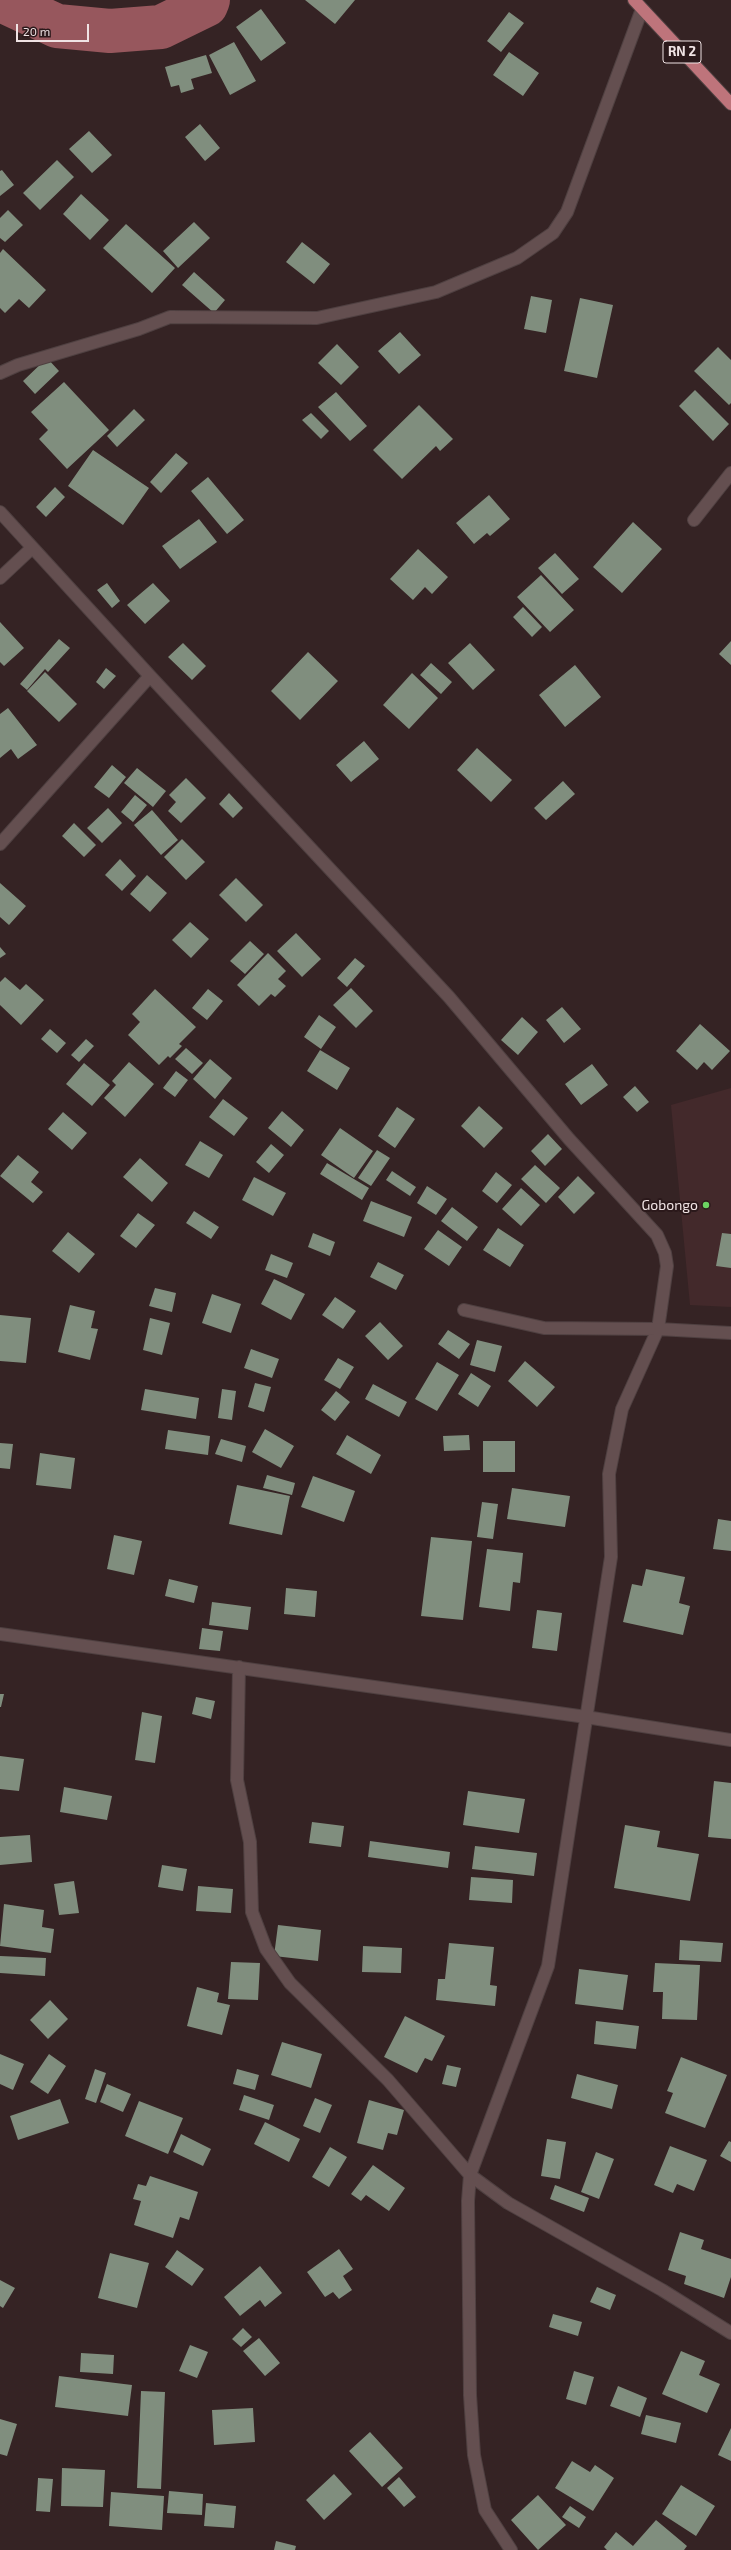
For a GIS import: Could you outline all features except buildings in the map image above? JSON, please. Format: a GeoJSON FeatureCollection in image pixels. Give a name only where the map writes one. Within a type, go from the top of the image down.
{"type":"FeatureCollection","features":[{"type":"Feature","properties":{"kind":"main road","name":"RN 2"},"geometry":{"type":"LineString","coordinates":[[638,5],[731,104]]}},
{"type":"Feature","properties":{"kind":"street"},"geometry":{"type":"LineString","coordinates":[[0,372],[139,329],[170,317],[317,318],[436,292],[517,258],[553,233],[567,212],[638,5]]}},
{"type":"Feature","properties":{"kind":"street"},"geometry":{"type":"LineString","coordinates":[[694,520],[731,473]]}},
{"type":"Feature","properties":{"kind":"street"},"geometry":{"type":"LineString","coordinates":[[0,512],[150,676],[450,997],[569,1139],[657,1235],[665,1253],[667,1266],[658,1329],[622,1409],[609,1474],[611,1557],[548,1966],[470,2176],[468,2201],[470,2395],[474,2455],[485,2510],[511,2550]]}},
{"type":"Feature","properties":{"kind":"street"},"geometry":{"type":"LineString","coordinates":[[0,578],[32,548]]}},
{"type":"Feature","properties":{"kind":"street"},"geometry":{"type":"LineString","coordinates":[[0,844],[150,676]]}},
{"type":"Feature","properties":{"kind":"street"},"geometry":{"type":"LineString","coordinates":[[464,1310],[544,1328],[658,1329],[731,1333]]}},
{"type":"Feature","properties":{"kind":"street"},"geometry":{"type":"LineString","coordinates":[[0,1634],[586,1716],[731,1740]]}},
{"type":"Feature","properties":{"kind":"street"},"geometry":{"type":"LineString","coordinates":[[239,1667],[237,1780],[250,1842],[252,1912],[266,1949],[290,1983],[388,2080],[470,2176],[508,2203],[662,2290],[731,2333]]}},
{"type":"Feature","properties":{"kind":"shaded area","name":"Gobongo"},"geometry":{"type":"Polygon","coordinates":[[[731,1088],[731,1307],[690,1305],[671,1105],[731,1088]]]}},
{"type":"Feature","properties":{"kind":"waterway"},"geometry":{"type":"LineString","coordinates":[[1,0],[57,26],[110,31],[161,27],[206,5],[208,0]]}},
{"type":"Feature","properties":{"kind":"place","name":"Gobongo"},"geometry":{"type":"Point","coordinates":[706,1205]}}]}
